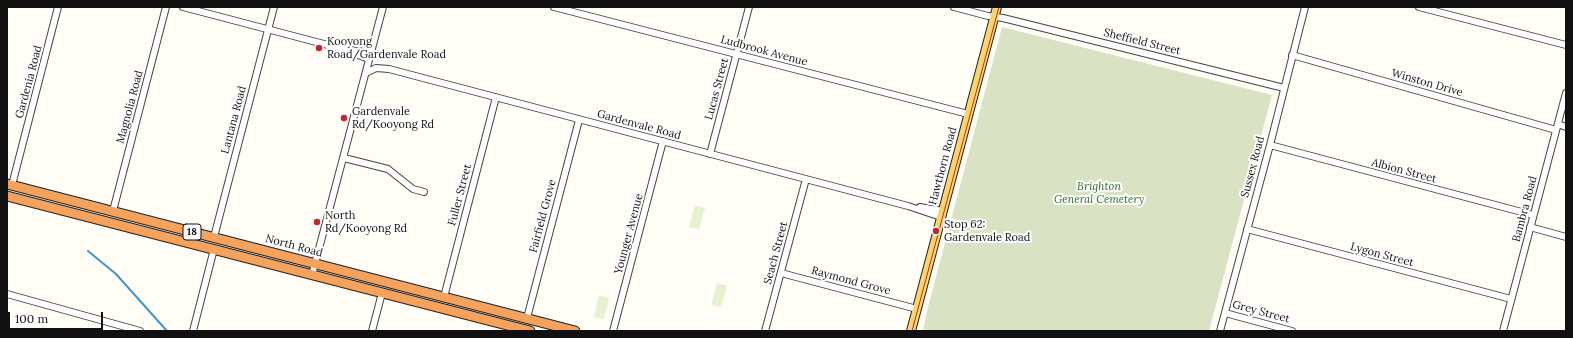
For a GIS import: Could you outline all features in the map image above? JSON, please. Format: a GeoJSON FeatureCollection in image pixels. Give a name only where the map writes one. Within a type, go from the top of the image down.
{"type":"FeatureCollection","features":[{"type":"Feature","properties":{"kind":"highway","name":"North Road"},"geometry":{"type":"LineString","coordinates":[[10,184],[575,331]]}},
{"type":"Feature","properties":{"kind":"highway","name":"18"},"geometry":{"type":"LineString","coordinates":[[7,196],[530,331]]}},
{"type":"Feature","properties":{"kind":"highway"},"geometry":{"type":"LineString","coordinates":[[66,211],[69,200]]}},
{"type":"Feature","properties":{"kind":"highway"},"geometry":{"type":"LineString","coordinates":[[482,319],[485,308]]}},
{"type":"Feature","properties":{"kind":"main road","name":"Hawthorn Road"},"geometry":{"type":"LineString","coordinates":[[911,331],[997,7]]}},
{"type":"Feature","properties":{"kind":"street","name":"Gardenia Road"},"geometry":{"type":"LineString","coordinates":[[10,184],[58,7]]}},
{"type":"Feature","properties":{"kind":"street","name":"Magnolia Road"},"geometry":{"type":"LineString","coordinates":[[113,211],[166,7]]}},
{"type":"Feature","properties":{"kind":"street"},"geometry":{"type":"LineString","coordinates":[[183,7],[370,56]]}},
{"type":"Feature","properties":{"kind":"street","name":"Lantana Road"},"geometry":{"type":"LineString","coordinates":[[214,237],[274,7]]}},
{"type":"Feature","properties":{"kind":"street"},"geometry":{"type":"LineString","coordinates":[[312,275],[383,7]]}},
{"type":"Feature","properties":{"kind":"street","name":"Ludbrook Avenue"},"geometry":{"type":"LineString","coordinates":[[554,7],[968,114]]}},
{"type":"Feature","properties":{"kind":"street","name":"Lucas Street"},"geometry":{"type":"LineString","coordinates":[[710,154],[749,7]]}},
{"type":"Feature","properties":{"kind":"street","name":"Sheffield Street"},"geometry":{"type":"LineString","coordinates":[[954,7],[1284,88]]}},
{"type":"Feature","properties":{"kind":"street","name":"Sussex Road"},"geometry":{"type":"LineString","coordinates":[[1220,331],[1270,146],[1305,7]]}},
{"type":"Feature","properties":{"kind":"street"},"geometry":{"type":"LineString","coordinates":[[1419,7],[1566,45]]}},
{"type":"Feature","properties":{"kind":"street","name":"Winston Drive"},"geometry":{"type":"LineString","coordinates":[[1292,55],[1557,127],[1566,127]]}},
{"type":"Feature","properties":{"kind":"street","name":"Gardenvale Road"},"geometry":{"type":"LineString","coordinates":[[366,73],[376,68],[389,69],[942,214]]}},
{"type":"Feature","properties":{"kind":"street","name":"Bambra Road"},"geometry":{"type":"LineString","coordinates":[[1503,331],[1566,93]]}},
{"type":"Feature","properties":{"kind":"street","name":"Fuller Street"},"geometry":{"type":"LineString","coordinates":[[444,297],[496,97]]}},
{"type":"Feature","properties":{"kind":"street","name":"Fairfield Grove"},"geometry":{"type":"LineString","coordinates":[[527,318],[579,120]]}},
{"type":"Feature","properties":{"kind":"street","name":"Younger Avenue"},"geometry":{"type":"LineString","coordinates":[[613,331],[663,141]]}},
{"type":"Feature","properties":{"kind":"street","name":"Albion Street"},"geometry":{"type":"LineString","coordinates":[[1270,146],[1534,215]]}},
{"type":"Feature","properties":{"kind":"street"},"geometry":{"type":"LineString","coordinates":[[344,158],[388,169],[413,189],[424,192]]}},
{"type":"Feature","properties":{"kind":"street","name":"Seach Street"},"geometry":{"type":"LineString","coordinates":[[765,331],[806,179]]}},
{"type":"Feature","properties":{"kind":"street"},"geometry":{"type":"LineString","coordinates":[[1530,227],[1566,237]]}},
{"type":"Feature","properties":{"kind":"street","name":"Lygon Street"},"geometry":{"type":"LineString","coordinates":[[1247,229],[1511,299]]}},
{"type":"Feature","properties":{"kind":"street"},"geometry":{"type":"LineString","coordinates":[[193,331],[214,249]]}},
{"type":"Feature","properties":{"kind":"street","name":"Raymond Grove"},"geometry":{"type":"LineString","coordinates":[[781,273],[917,309]]}},
{"type":"Feature","properties":{"kind":"street"},"geometry":{"type":"LineString","coordinates":[[372,331],[382,293]]}},
{"type":"Feature","properties":{"kind":"street"},"geometry":{"type":"LineString","coordinates":[[7,294],[140,331]]}},
{"type":"Feature","properties":{"kind":"street","name":"Grey Street"},"geometry":{"type":"LineString","coordinates":[[1225,313],[1292,331]]}},
{"type":"Feature","properties":{"kind":"green space","name":"Brighton General Cemetery"},"geometry":{"type":"Polygon","coordinates":[[[1002,27],[1272,95],[1209,331],[923,331],[1002,27]]]}},
{"type":"Feature","properties":{"kind":"green space"},"geometry":{"type":"Polygon","coordinates":[[[695,205],[705,208],[699,229],[689,227],[695,205]]]}},
{"type":"Feature","properties":{"kind":"green space"},"geometry":{"type":"Polygon","coordinates":[[[717,283],[727,286],[721,307],[711,305],[717,283]]]}},
{"type":"Feature","properties":{"kind":"green space"},"geometry":{"type":"Polygon","coordinates":[[[599,295],[609,298],[604,319],[594,317],[599,295]]]}},
{"type":"Feature","properties":{"kind":"waterway"},"geometry":{"type":"LineString","coordinates":[[88,251],[116,274],[167,331]]}},
{"type":"Feature","properties":{"kind":"tram line"},"geometry":{"type":"LineString","coordinates":[[912,331],[999,7]]}},
{"type":"Feature","properties":{"kind":"place","name":"Kooyong Road/Gardenvale Road"},"geometry":{"type":"Point","coordinates":[319,48]}},
{"type":"Feature","properties":{"kind":"place","name":"Gardenvale Rd/Kooyong Rd"},"geometry":{"type":"Point","coordinates":[344,118]}},
{"type":"Feature","properties":{"kind":"place","name":"North Rd/Kooyong Rd"},"geometry":{"type":"Point","coordinates":[317,222]}},
{"type":"Feature","properties":{"kind":"place","name":"Stop 62: Gardenvale Road"},"geometry":{"type":"Point","coordinates":[936,231]}}]}
